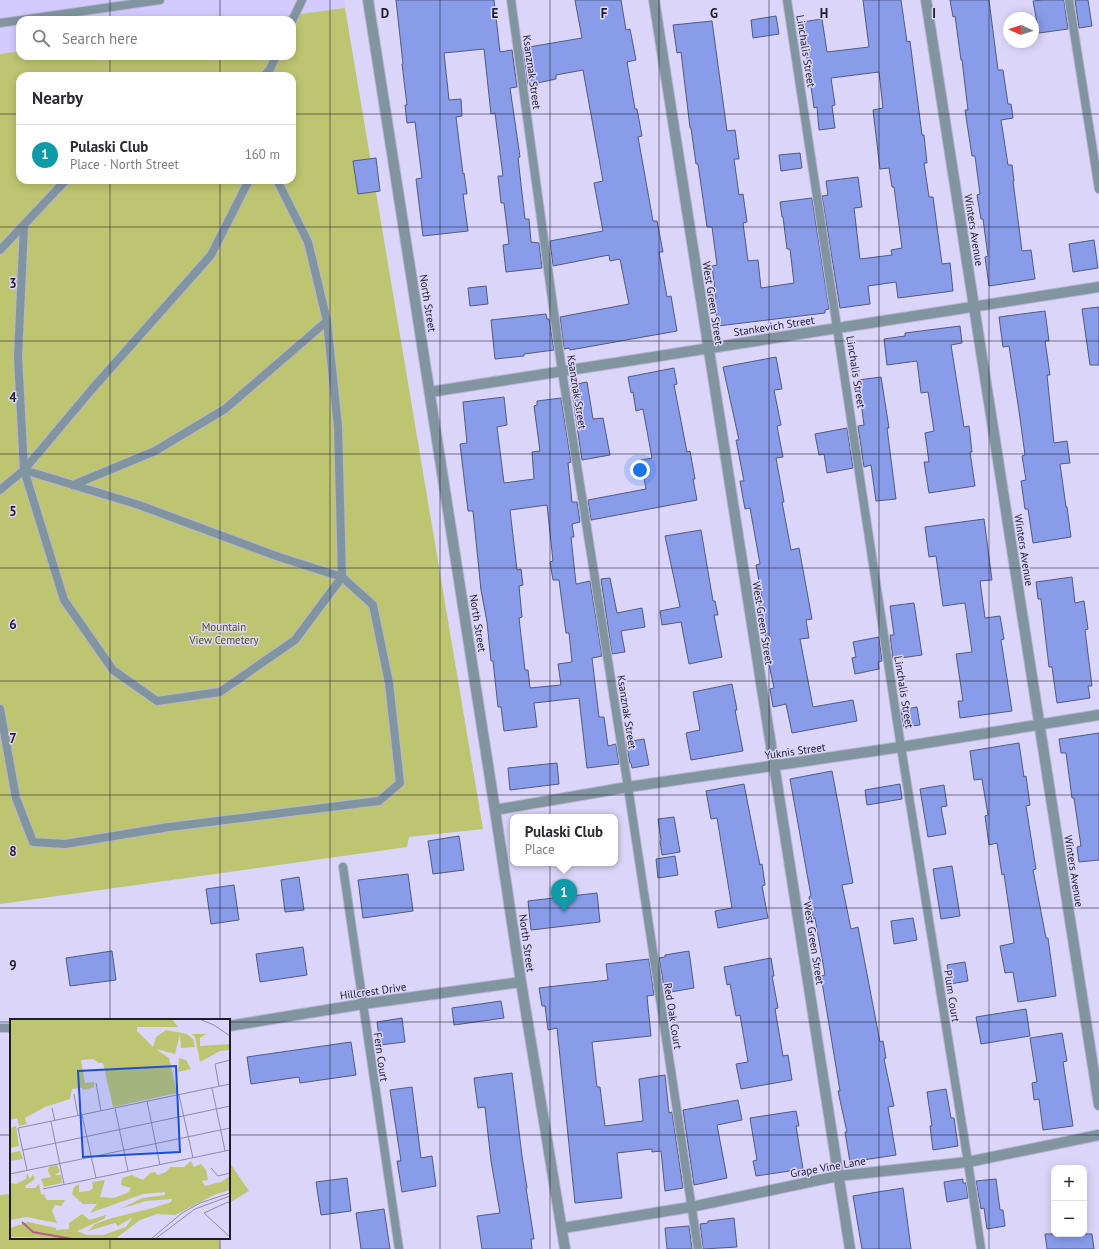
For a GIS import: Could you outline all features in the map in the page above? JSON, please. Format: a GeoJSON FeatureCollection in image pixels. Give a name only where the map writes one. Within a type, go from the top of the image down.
{"type":"FeatureCollection","features":[{"type":"Feature","properties":{"kind":"street","name":"North Street"},"geometry":{"type":"LineString","coordinates":[[368,0],[521,982],[563,1228],[565,1249]]}},
{"type":"Feature","properties":{"kind":"street","name":"West Green Street"},"geometry":{"type":"LineString","coordinates":[[654,0],[850,1249]]}},
{"type":"Feature","properties":{"kind":"street","name":"Winters Avenue"},"geometry":{"type":"LineString","coordinates":[[926,0],[1099,1105]]}},
{"type":"Feature","properties":{"kind":"street","name":"Stankevich Street"},"geometry":{"type":"LineString","coordinates":[[430,392],[1099,287]]}},
{"type":"Feature","properties":{"kind":"street","name":"Yuknis Street"},"geometry":{"type":"LineString","coordinates":[[495,810],[628,787],[901,747],[1099,714]]}},
{"type":"Feature","properties":{"kind":"street","name":"Hillcrest Drive"},"geometry":{"type":"LineString","coordinates":[[230,1026],[363,1004],[521,982]]}},
{"type":"Feature","properties":{"kind":"street","name":"Grape Vine Lane"},"geometry":{"type":"LineString","coordinates":[[563,1228],[691,1207],[838,1176],[968,1162],[1099,1135]]}},
{"type":"Feature","properties":{"kind":"lane"},"geometry":{"type":"LineString","coordinates":[[49,16],[160,0]]}},
{"type":"Feature","properties":{"kind":"lane"},"geometry":{"type":"LineString","coordinates":[[294,16],[302,0]]}},
{"type":"Feature","properties":{"kind":"lane","name":"Ksanznak Street"},"geometry":{"type":"LineString","coordinates":[[511,0],[562,371],[628,787]]}},
{"type":"Feature","properties":{"kind":"lane","name":"Linchalis Street"},"geometry":{"type":"LineString","coordinates":[[787,0],[901,747]]}},
{"type":"Feature","properties":{"kind":"lane"},"geometry":{"type":"LineString","coordinates":[[1069,0],[1099,189]]}},
{"type":"Feature","properties":{"kind":"lane"},"geometry":{"type":"LineString","coordinates":[[0,23],[16,21]]}},
{"type":"Feature","properties":{"kind":"lane"},"geometry":{"type":"LineString","coordinates":[[269,72],[274,60]]}},
{"type":"Feature","properties":{"kind":"lane"},"geometry":{"type":"LineString","coordinates":[[0,250],[62,184]]}},
{"type":"Feature","properties":{"kind":"lane"},"geometry":{"type":"LineString","coordinates":[[0,490],[24,470],[93,388],[211,255],[247,184]]}},
{"type":"Feature","properties":{"kind":"lane"},"geometry":{"type":"LineString","coordinates":[[24,225],[18,357],[24,470],[64,600],[113,670],[157,701],[220,692],[295,640],[342,577],[338,426],[327,321],[308,242],[279,184]]}},
{"type":"Feature","properties":{"kind":"lane"},"geometry":{"type":"LineString","coordinates":[[73,485],[155,451],[225,409],[327,321]]}},
{"type":"Feature","properties":{"kind":"lane"},"geometry":{"type":"LineString","coordinates":[[0,709],[16,798],[33,842],[65,844],[169,827],[379,801],[400,783],[389,683],[374,605],[342,577],[279,557],[139,505],[24,470]]}},
{"type":"Feature","properties":{"kind":"lane","name":"Plum Court"},"geometry":{"type":"LineString","coordinates":[[901,747],[968,1162],[980,1249]]}},
{"type":"Feature","properties":{"kind":"lane","name":"Red Oak Court"},"geometry":{"type":"LineString","coordinates":[[628,787],[698,1249]]}},
{"type":"Feature","properties":{"kind":"lane","name":"Fern Court"},"geometry":{"type":"LineString","coordinates":[[343,867],[399,1249]]}},
{"type":"Feature","properties":{"kind":"shaded area"},"geometry":{"type":"Polygon","coordinates":[[[0,0],[344,0],[345,8],[284,16],[16,16],[16,52],[0,54],[0,0]]]}},
{"type":"Feature","properties":{"kind":"green space","name":"Mountain View Cemetery"},"geometry":{"type":"Polygon","coordinates":[[[345,8],[483,829],[409,837],[407,847],[0,904],[0,54],[16,52],[16,60],[296,60],[296,16],[284,16],[345,8]]]}},
{"type":"Feature","properties":{"kind":"green space"},"geometry":{"type":"Polygon","coordinates":[[[230,1163],[249,1191],[230,1202],[230,1163]]]}},
{"type":"Feature","properties":{"kind":"green space"},"geometry":{"type":"Polygon","coordinates":[[[10,1194],[10,1239],[219,1239],[220,1249],[0,1249],[0,1195],[10,1194]]]}},
{"type":"Feature","properties":{"kind":"building"},"geometry":{"type":"Polygon","coordinates":[[[396,0],[494,0],[500,52],[512,50],[517,87],[510,88],[520,157],[518,158],[525,219],[529,219],[531,242],[539,243],[542,268],[506,272],[503,245],[509,244],[504,203],[501,203],[498,176],[503,176],[495,113],[491,114],[484,49],[444,53],[449,100],[461,99],[462,116],[456,117],[467,194],[463,194],[468,231],[423,236],[416,179],[422,178],[415,122],[407,123],[405,105],[407,105],[396,0]]]}},
{"type":"Feature","properties":{"kind":"building"},"geometry":{"type":"Polygon","coordinates":[[[575,0],[621,0],[626,30],[630,29],[636,60],[627,62],[635,109],[637,109],[642,136],[638,137],[653,221],[657,221],[663,252],[659,252],[667,297],[671,296],[677,331],[570,350],[569,348],[564,349],[560,317],[629,304],[620,259],[610,261],[609,255],[553,266],[550,241],[603,231],[594,183],[603,181],[583,70],[556,75],[556,79],[528,85],[523,48],[582,38],[575,0]]]}},
{"type":"Feature","properties":{"kind":"building"},"geometry":{"type":"Polygon","coordinates":[[[863,0],[901,0],[907,42],[910,41],[922,135],[924,135],[927,163],[924,163],[929,197],[933,197],[942,264],[950,263],[953,291],[898,298],[896,282],[868,286],[870,304],[840,308],[822,196],[828,195],[826,181],[858,177],[862,207],[854,208],[860,259],[892,255],[891,250],[902,248],[894,187],[892,187],[889,168],[880,169],[873,110],[883,108],[879,72],[831,78],[835,105],[832,106],[835,128],[819,130],[817,107],[814,108],[802,22],[822,19],[827,52],[869,47],[863,0]]]}},
{"type":"Feature","properties":{"kind":"building"},"geometry":{"type":"Polygon","coordinates":[[[950,0],[989,0],[998,70],[1003,70],[1008,104],[1011,104],[1013,118],[1001,120],[1008,165],[1012,165],[1022,251],[1031,250],[1035,279],[989,286],[985,257],[988,256],[983,219],[981,219],[977,195],[980,194],[975,156],[972,156],[965,110],[968,110],[962,60],[955,16],[953,17],[950,0]]]}},
{"type":"Feature","properties":{"kind":"building"},"geometry":{"type":"Polygon","coordinates":[[[1064,0],[1068,29],[1039,33],[1039,12],[1035,12],[1033,1],[1064,0]]]}},
{"type":"Feature","properties":{"kind":"building"},"geometry":{"type":"Polygon","coordinates":[[[1075,0],[1088,0],[1092,26],[1079,28],[1075,0]]]}},
{"type":"Feature","properties":{"kind":"building"},"geometry":{"type":"Polygon","coordinates":[[[776,16],[779,34],[753,38],[751,20],[776,16]]]}},
{"type":"Feature","properties":{"kind":"building"},"geometry":{"type":"Polygon","coordinates":[[[712,21],[727,131],[735,130],[739,159],[734,159],[739,195],[743,194],[747,222],[743,223],[748,261],[758,260],[761,288],[794,283],[790,249],[787,249],[780,202],[812,198],[829,309],[825,310],[825,313],[718,326],[714,299],[716,298],[712,266],[717,265],[712,227],[707,227],[698,164],[696,164],[690,128],[681,52],[677,53],[673,25],[712,21]]]}},
{"type":"Feature","properties":{"kind":"building"},"geometry":{"type":"Polygon","coordinates":[[[800,153],[802,168],[781,171],[779,155],[800,153]]]}},
{"type":"Feature","properties":{"kind":"building"},"geometry":{"type":"Polygon","coordinates":[[[376,158],[380,191],[358,194],[353,161],[376,158]]]}},
{"type":"Feature","properties":{"kind":"building"},"geometry":{"type":"Polygon","coordinates":[[[1094,240],[1098,268],[1073,272],[1069,244],[1094,240]]]}},
{"type":"Feature","properties":{"kind":"building"},"geometry":{"type":"Polygon","coordinates":[[[486,286],[488,304],[470,306],[468,288],[486,286]]]}},
{"type":"Feature","properties":{"kind":"building"},"geometry":{"type":"Polygon","coordinates":[[[1099,307],[1099,365],[1090,365],[1082,309],[1099,307]]]}},
{"type":"Feature","properties":{"kind":"building"},"geometry":{"type":"Polygon","coordinates":[[[1045,311],[1049,341],[1045,341],[1050,375],[1047,375],[1054,443],[1067,441],[1070,463],[1060,464],[1071,537],[1033,543],[1028,509],[1025,509],[1021,481],[1026,480],[1022,456],[1025,455],[1019,411],[1009,346],[1003,347],[999,317],[1045,311]]]}},
{"type":"Feature","properties":{"kind":"building"},"geometry":{"type":"Polygon","coordinates":[[[546,314],[547,319],[549,319],[554,350],[524,354],[524,356],[495,359],[491,320],[546,314]]]}},
{"type":"Feature","properties":{"kind":"building"},"geometry":{"type":"Polygon","coordinates":[[[960,326],[962,343],[951,345],[964,427],[969,426],[972,452],[970,452],[975,486],[929,493],[924,462],[929,462],[925,433],[934,431],[928,392],[921,393],[917,361],[887,365],[884,339],[905,336],[905,333],[960,326]]]}},
{"type":"Feature","properties":{"kind":"building"},"geometry":{"type":"Polygon","coordinates":[[[776,357],[782,389],[774,390],[781,425],[777,426],[783,457],[776,458],[791,550],[799,548],[812,619],[806,620],[809,638],[800,639],[813,707],[853,700],[857,721],[792,733],[786,704],[773,707],[770,689],[774,688],[766,650],[768,650],[758,597],[762,597],[756,565],[760,564],[750,508],[745,509],[740,481],[744,481],[736,440],[739,440],[723,367],[776,357]]]}},
{"type":"Feature","properties":{"kind":"building"},"geometry":{"type":"Polygon","coordinates":[[[674,368],[677,384],[674,385],[687,452],[690,451],[697,500],[591,520],[588,500],[646,489],[641,460],[652,458],[643,409],[636,411],[633,392],[631,393],[628,377],[674,368]]]}},
{"type":"Feature","properties":{"kind":"building"},"geometry":{"type":"Polygon","coordinates":[[[881,377],[889,428],[887,428],[896,499],[876,501],[871,465],[864,467],[858,426],[864,425],[858,380],[881,377]]]}},
{"type":"Feature","properties":{"kind":"building"},"geometry":{"type":"Polygon","coordinates":[[[587,382],[593,419],[603,418],[610,455],[582,460],[571,385],[587,382]]]}},
{"type":"Feature","properties":{"kind":"building"},"geometry":{"type":"Polygon","coordinates":[[[504,397],[507,425],[497,427],[504,483],[534,479],[532,452],[540,451],[534,406],[537,405],[537,401],[561,398],[571,462],[568,463],[572,502],[577,502],[580,522],[572,524],[574,537],[571,537],[576,584],[590,581],[602,656],[592,658],[599,717],[604,717],[608,746],[616,744],[619,764],[587,768],[579,698],[534,703],[537,727],[504,731],[501,707],[498,707],[493,661],[491,661],[487,622],[481,590],[473,511],[468,511],[460,444],[467,443],[463,402],[504,397]],[[547,505],[510,510],[517,570],[521,569],[523,585],[519,586],[522,617],[519,618],[525,670],[528,670],[530,688],[561,685],[558,664],[572,662],[569,633],[566,633],[559,580],[553,580],[550,562],[553,561],[547,505]]]}},
{"type":"Feature","properties":{"kind":"building"},"geometry":{"type":"Polygon","coordinates":[[[847,428],[853,468],[827,473],[824,454],[819,455],[815,434],[847,428]]]}},
{"type":"Feature","properties":{"kind":"building"},"geometry":{"type":"Polygon","coordinates":[[[984,519],[992,580],[980,581],[985,618],[1000,616],[1004,639],[1001,640],[1012,711],[960,718],[958,701],[963,701],[956,654],[972,652],[965,603],[943,606],[936,556],[929,557],[925,527],[984,519]]]}},
{"type":"Feature","properties":{"kind":"building"},"geometry":{"type":"Polygon","coordinates":[[[701,530],[713,601],[715,601],[718,615],[714,615],[722,657],[689,664],[681,622],[662,625],[660,611],[680,607],[665,536],[701,530]]]}},
{"type":"Feature","properties":{"kind":"building"},"geometry":{"type":"Polygon","coordinates":[[[1072,577],[1075,603],[1084,601],[1088,629],[1085,630],[1092,686],[1088,686],[1090,698],[1057,703],[1052,667],[1049,667],[1041,599],[1038,599],[1036,582],[1072,577]]]}},
{"type":"Feature","properties":{"kind":"building"},"geometry":{"type":"Polygon","coordinates":[[[610,578],[617,613],[642,608],[645,627],[621,631],[625,652],[612,654],[601,579],[610,578]]]}},
{"type":"Feature","properties":{"kind":"building"},"geometry":{"type":"Polygon","coordinates":[[[914,603],[922,655],[893,659],[890,635],[894,635],[890,606],[914,603]]]}},
{"type":"Feature","properties":{"kind":"building"},"geometry":{"type":"Polygon","coordinates":[[[879,637],[882,661],[878,662],[879,669],[855,674],[852,658],[856,657],[853,642],[879,637]]]}},
{"type":"Feature","properties":{"kind":"building"},"geometry":{"type":"Polygon","coordinates":[[[732,684],[737,710],[735,710],[743,751],[691,760],[686,733],[700,730],[693,692],[732,684]]]}},
{"type":"Feature","properties":{"kind":"building"},"geometry":{"type":"Polygon","coordinates":[[[917,707],[920,725],[904,727],[901,710],[917,707]]]}},
{"type":"Feature","properties":{"kind":"building"},"geometry":{"type":"Polygon","coordinates":[[[1099,733],[1099,860],[1079,862],[1077,847],[1081,846],[1074,798],[1072,798],[1066,753],[1061,753],[1059,739],[1099,733]]]}},
{"type":"Feature","properties":{"kind":"building"},"geometry":{"type":"Polygon","coordinates":[[[644,739],[649,765],[632,768],[626,742],[644,739]]]}},
{"type":"Feature","properties":{"kind":"building"},"geometry":{"type":"Polygon","coordinates":[[[1019,743],[1030,805],[1026,806],[1036,869],[1033,870],[1046,938],[1048,938],[1056,996],[1018,1002],[1013,972],[1005,973],[1000,946],[1014,943],[1004,874],[1002,875],[997,843],[989,845],[985,816],[988,815],[982,779],[974,780],[970,751],[1019,743]]]}},
{"type":"Feature","properties":{"kind":"building"},"geometry":{"type":"Polygon","coordinates":[[[557,763],[559,784],[510,790],[508,768],[557,763]]]}},
{"type":"Feature","properties":{"kind":"building"},"geometry":{"type":"Polygon","coordinates":[[[832,771],[853,883],[842,885],[851,929],[858,927],[880,1042],[883,1041],[886,1058],[884,1059],[894,1106],[888,1107],[896,1155],[850,1162],[845,1132],[847,1132],[838,1091],[840,1091],[821,976],[825,975],[815,918],[813,919],[809,897],[811,896],[790,779],[832,771]]]}},
{"type":"Feature","properties":{"kind":"building"},"geometry":{"type":"Polygon","coordinates":[[[744,784],[760,865],[762,864],[765,885],[762,886],[768,918],[718,928],[715,911],[732,908],[717,818],[711,819],[706,791],[744,784]]]}},
{"type":"Feature","properties":{"kind":"building"},"geometry":{"type":"Polygon","coordinates":[[[900,784],[902,799],[867,805],[865,790],[900,784]]]}},
{"type":"Feature","properties":{"kind":"building"},"geometry":{"type":"Polygon","coordinates":[[[944,785],[947,806],[941,807],[946,834],[928,837],[920,789],[944,785]]]}},
{"type":"Feature","properties":{"kind":"building"},"geometry":{"type":"Polygon","coordinates":[[[674,817],[680,852],[662,855],[658,819],[674,817]]]}},
{"type":"Feature","properties":{"kind":"building"},"geometry":{"type":"Polygon","coordinates":[[[459,836],[464,870],[433,874],[428,841],[459,836]]]}},
{"type":"Feature","properties":{"kind":"building"},"geometry":{"type":"Polygon","coordinates":[[[675,856],[678,875],[658,878],[656,859],[675,856]]]}},
{"type":"Feature","properties":{"kind":"building"},"geometry":{"type":"Polygon","coordinates":[[[952,866],[960,916],[941,919],[933,869],[952,866]]]}},
{"type":"Feature","properties":{"kind":"building"},"geometry":{"type":"Polygon","coordinates":[[[408,874],[413,911],[363,918],[358,880],[408,874]]]}},
{"type":"Feature","properties":{"kind":"building"},"geometry":{"type":"Polygon","coordinates":[[[299,877],[304,910],[285,912],[281,880],[299,877]]]}},
{"type":"Feature","properties":{"kind":"building"},"geometry":{"type":"Polygon","coordinates":[[[234,885],[239,920],[211,924],[206,889],[234,885]]]}},
{"type":"Feature","properties":{"kind":"building"},"geometry":{"type":"Polygon","coordinates":[[[597,893],[600,922],[531,930],[528,901],[597,893]]]}},
{"type":"Feature","properties":{"kind":"building"},"geometry":{"type":"Polygon","coordinates":[[[913,918],[917,940],[894,944],[891,921],[913,918]]]}},
{"type":"Feature","properties":{"kind":"building"},"geometry":{"type":"Polygon","coordinates":[[[303,947],[307,975],[260,982],[256,954],[303,947]]]}},
{"type":"Feature","properties":{"kind":"building"},"geometry":{"type":"Polygon","coordinates":[[[112,951],[116,980],[70,986],[66,958],[112,951]]]}},
{"type":"Feature","properties":{"kind":"building"},"geometry":{"type":"Polygon","coordinates":[[[689,951],[694,988],[665,993],[659,958],[665,957],[665,955],[689,951]]]}},
{"type":"Feature","properties":{"kind":"building"},"geometry":{"type":"Polygon","coordinates":[[[771,958],[774,976],[772,976],[778,1008],[775,1009],[783,1056],[788,1055],[792,1080],[741,1089],[736,1064],[748,1062],[740,1015],[736,1016],[730,984],[727,985],[724,967],[771,958]]]}},
{"type":"Feature","properties":{"kind":"building"},"geometry":{"type":"Polygon","coordinates":[[[649,959],[654,995],[647,996],[651,1036],[592,1042],[597,1087],[600,1087],[605,1126],[643,1121],[639,1079],[665,1075],[669,1113],[672,1112],[683,1188],[665,1191],[661,1151],[652,1152],[652,1149],[617,1153],[622,1198],[575,1203],[557,1028],[548,1030],[545,1006],[542,1006],[539,988],[608,980],[606,964],[649,959]]]}},
{"type":"Feature","properties":{"kind":"building"},"geometry":{"type":"Polygon","coordinates":[[[965,962],[968,981],[950,984],[947,965],[965,962]]]}},
{"type":"Feature","properties":{"kind":"building"},"geometry":{"type":"Polygon","coordinates":[[[501,1001],[504,1018],[454,1025],[452,1008],[501,1001]]]}},
{"type":"Feature","properties":{"kind":"building"},"geometry":{"type":"Polygon","coordinates":[[[1026,1009],[1030,1036],[981,1044],[976,1017],[1026,1009]]]}},
{"type":"Feature","properties":{"kind":"building"},"geometry":{"type":"Polygon","coordinates":[[[402,1018],[405,1042],[380,1045],[377,1022],[402,1018]]]}},
{"type":"Feature","properties":{"kind":"building"},"geometry":{"type":"Polygon","coordinates":[[[1062,1033],[1067,1061],[1063,1062],[1073,1126],[1043,1130],[1039,1099],[1034,1100],[1032,1083],[1037,1082],[1030,1038],[1062,1033]]]}},
{"type":"Feature","properties":{"kind":"building"},"geometry":{"type":"Polygon","coordinates":[[[351,1042],[356,1075],[300,1083],[299,1077],[251,1084],[247,1057],[351,1042]]]}},
{"type":"Feature","properties":{"kind":"building"},"geometry":{"type":"Polygon","coordinates":[[[512,1073],[526,1188],[534,1239],[531,1239],[532,1249],[482,1249],[477,1216],[500,1213],[491,1161],[485,1107],[478,1108],[474,1078],[512,1073]]]}},
{"type":"Feature","properties":{"kind":"building"},"geometry":{"type":"Polygon","coordinates":[[[412,1087],[421,1158],[432,1156],[436,1186],[402,1192],[397,1161],[401,1161],[390,1090],[412,1087]]]}},
{"type":"Feature","properties":{"kind":"building"},"geometry":{"type":"Polygon","coordinates":[[[946,1089],[951,1118],[954,1118],[958,1146],[933,1150],[930,1126],[932,1126],[927,1092],[946,1089]]]}},
{"type":"Feature","properties":{"kind":"building"},"geometry":{"type":"Polygon","coordinates":[[[738,1100],[742,1120],[717,1125],[727,1178],[694,1185],[683,1110],[738,1100]]]}},
{"type":"Feature","properties":{"kind":"building"},"geometry":{"type":"Polygon","coordinates":[[[796,1111],[799,1126],[796,1126],[803,1169],[756,1176],[753,1161],[757,1160],[750,1118],[796,1111]]]}},
{"type":"Feature","properties":{"kind":"building"},"geometry":{"type":"Polygon","coordinates":[[[347,1178],[351,1211],[321,1215],[316,1182],[347,1178]]]}},
{"type":"Feature","properties":{"kind":"building"},"geometry":{"type":"Polygon","coordinates":[[[963,1179],[963,1183],[966,1183],[968,1198],[947,1202],[944,1182],[963,1179]]]}},
{"type":"Feature","properties":{"kind":"building"},"geometry":{"type":"Polygon","coordinates":[[[996,1179],[1000,1210],[1003,1210],[1005,1226],[987,1229],[984,1208],[981,1209],[976,1181],[996,1179]]]}},
{"type":"Feature","properties":{"kind":"building"},"geometry":{"type":"Polygon","coordinates":[[[903,1188],[911,1249],[862,1249],[853,1196],[903,1188]]]}},
{"type":"Feature","properties":{"kind":"building"},"geometry":{"type":"Polygon","coordinates":[[[384,1209],[390,1249],[361,1249],[356,1213],[384,1209]]]}},
{"type":"Feature","properties":{"kind":"building"},"geometry":{"type":"Polygon","coordinates":[[[734,1218],[737,1247],[703,1249],[700,1224],[708,1223],[708,1221],[734,1218]]]}},
{"type":"Feature","properties":{"kind":"building"},"geometry":{"type":"Polygon","coordinates":[[[689,1226],[692,1249],[667,1249],[665,1228],[689,1226]]]}},
{"type":"Feature","properties":{"kind":"building"},"geometry":{"type":"Polygon","coordinates":[[[1045,1234],[1051,1234],[1051,1237],[1087,1237],[1087,1234],[1092,1234],[1094,1249],[1047,1249],[1045,1234]]]}},
{"type":"Feature","properties":{"kind":"place","name":"Pulaski Club"},"geometry":{"type":"Point","coordinates":[564,912]}}]}
